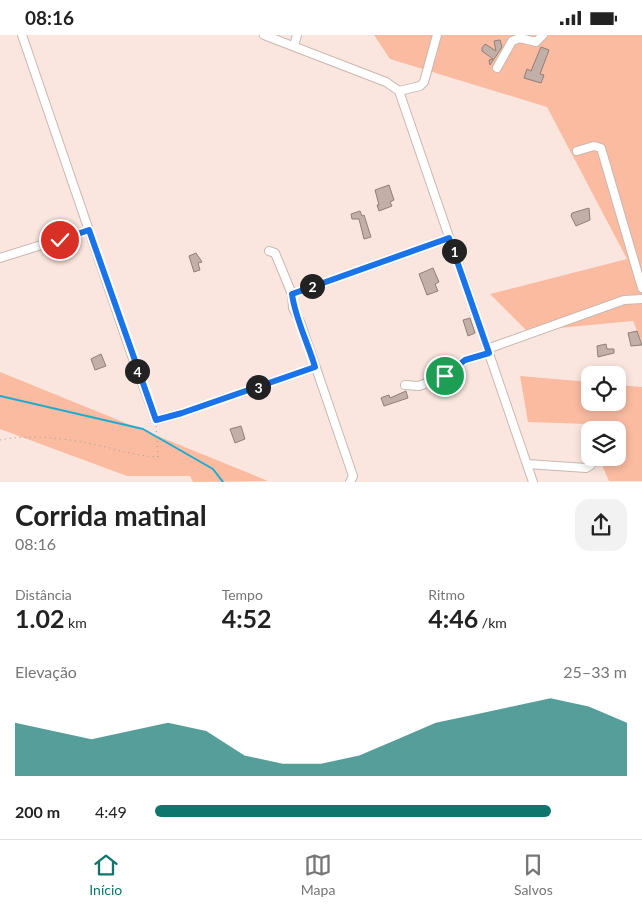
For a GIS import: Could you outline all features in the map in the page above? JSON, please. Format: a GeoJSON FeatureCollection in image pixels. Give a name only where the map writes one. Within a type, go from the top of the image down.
{"type":"FeatureCollection","features":[{"type":"Feature","properties":{"kind":"street"},"geometry":{"type":"LineString","coordinates":[[22,35],[156,420],[182,413],[315,367]]}},
{"type":"Feature","properties":{"kind":"street"},"geometry":{"type":"LineString","coordinates":[[264,35],[386,81],[399,91],[533,481]]}},
{"type":"Feature","properties":{"kind":"street"},"geometry":{"type":"LineString","coordinates":[[294,46],[297,35]]}},
{"type":"Feature","properties":{"kind":"street"},"geometry":{"type":"LineString","coordinates":[[399,91],[420,86],[424,82],[437,35]]}},
{"type":"Feature","properties":{"kind":"street"},"geometry":{"type":"LineString","coordinates":[[497,68],[512,41],[520,38],[536,42],[543,35]]}},
{"type":"Feature","properties":{"kind":"street"},"geometry":{"type":"LineString","coordinates":[[577,151],[594,146],[601,149],[642,288]]}},
{"type":"Feature","properties":{"kind":"street"},"geometry":{"type":"LineString","coordinates":[[0,258],[89,230]]}},
{"type":"Feature","properties":{"kind":"street"},"geometry":{"type":"LineString","coordinates":[[292,294],[449,238]]}},
{"type":"Feature","properties":{"kind":"street"},"geometry":{"type":"LineString","coordinates":[[269,251],[275,253],[292,294],[293,307],[301,323],[353,476],[350,481]]}},
{"type":"Feature","properties":{"kind":"street"},"geometry":{"type":"LineString","coordinates":[[405,385],[416,386],[438,379],[450,374],[465,360],[624,300],[642,299]]}},
{"type":"Feature","properties":{"kind":"street"},"geometry":{"type":"LineString","coordinates":[[527,464],[586,468],[589,466]]}},
{"type":"Feature","properties":{"kind":"path"},"geometry":{"type":"LineString","coordinates":[[0,440],[14,438],[58,439],[106,447],[134,456],[158,457],[156,420]]}},
{"type":"Feature","properties":{"kind":"shaded area"},"geometry":{"type":"Polygon","coordinates":[[[374,35],[642,35],[642,342],[633,321],[527,331],[490,294],[627,259],[547,107],[390,59],[374,35]]]}},
{"type":"Feature","properties":{"kind":"shaded area"},"geometry":{"type":"Polygon","coordinates":[[[0,372],[268,481],[193,482],[190,476],[127,476],[0,429],[0,372]]]}},
{"type":"Feature","properties":{"kind":"shaded area"},"geometry":{"type":"Polygon","coordinates":[[[520,376],[581,381],[581,411],[626,411],[626,386],[642,387],[642,481],[609,481],[602,466],[626,466],[626,421],[581,421],[581,424],[528,422],[520,376]]]}},
{"type":"Feature","properties":{"kind":"building"},"geometry":{"type":"Polygon","coordinates":[[[500,40],[502,47],[490,65],[489,60],[493,59],[482,51],[482,48],[485,44],[496,51],[494,41],[500,40]]]}},
{"type":"Feature","properties":{"kind":"building"},"geometry":{"type":"Polygon","coordinates":[[[541,47],[549,50],[540,74],[544,75],[541,83],[524,78],[527,69],[531,71],[541,47]]]}},
{"type":"Feature","properties":{"kind":"building"},"geometry":{"type":"Polygon","coordinates":[[[389,185],[394,200],[390,202],[392,206],[379,211],[375,190],[389,185]]]}},
{"type":"Feature","properties":{"kind":"building"},"geometry":{"type":"Polygon","coordinates":[[[589,208],[590,220],[576,226],[571,216],[572,213],[589,208]]]}},
{"type":"Feature","properties":{"kind":"building"},"geometry":{"type":"Polygon","coordinates":[[[360,211],[362,216],[364,215],[371,237],[364,239],[359,219],[352,219],[351,214],[360,211]]]}},
{"type":"Feature","properties":{"kind":"building"},"geometry":{"type":"Polygon","coordinates":[[[196,253],[202,262],[198,263],[200,270],[194,272],[189,256],[196,253]]]}},
{"type":"Feature","properties":{"kind":"building"},"geometry":{"type":"Polygon","coordinates":[[[433,268],[439,282],[435,284],[438,291],[427,295],[419,274],[433,268]]]}},
{"type":"Feature","properties":{"kind":"building"},"geometry":{"type":"Polygon","coordinates":[[[470,318],[475,333],[468,336],[463,320],[470,318]]]}},
{"type":"Feature","properties":{"kind":"building"},"geometry":{"type":"Polygon","coordinates":[[[637,331],[642,345],[631,346],[628,333],[637,331]]]}},
{"type":"Feature","properties":{"kind":"building"},"geometry":{"type":"Polygon","coordinates":[[[606,344],[607,349],[614,349],[614,353],[598,357],[597,346],[606,344]]]}},
{"type":"Feature","properties":{"kind":"building"},"geometry":{"type":"Polygon","coordinates":[[[101,354],[106,366],[95,370],[91,359],[101,354]]]}},
{"type":"Feature","properties":{"kind":"building"},"geometry":{"type":"Polygon","coordinates":[[[439,361],[443,370],[431,375],[428,366],[439,361]]]}},
{"type":"Feature","properties":{"kind":"building"},"geometry":{"type":"Polygon","coordinates":[[[406,391],[408,398],[384,406],[381,398],[389,395],[390,398],[406,391]]]}},
{"type":"Feature","properties":{"kind":"building"},"geometry":{"type":"Polygon","coordinates":[[[241,426],[245,439],[235,443],[230,429],[241,426]]]}},
{"type":"Feature","properties":{"kind":"waterway"},"geometry":{"type":"LineString","coordinates":[[0,396],[143,429],[213,469],[223,482]]}},
{"type":"Feature","properties":{"kind":"route"},"geometry":{"type":"LineString","coordinates":[[60,240],[89,230],[156,420],[182,413],[315,367],[301,323],[293,307],[292,294],[449,238],[489,353],[468,358],[450,374],[445,376]]}}]}
